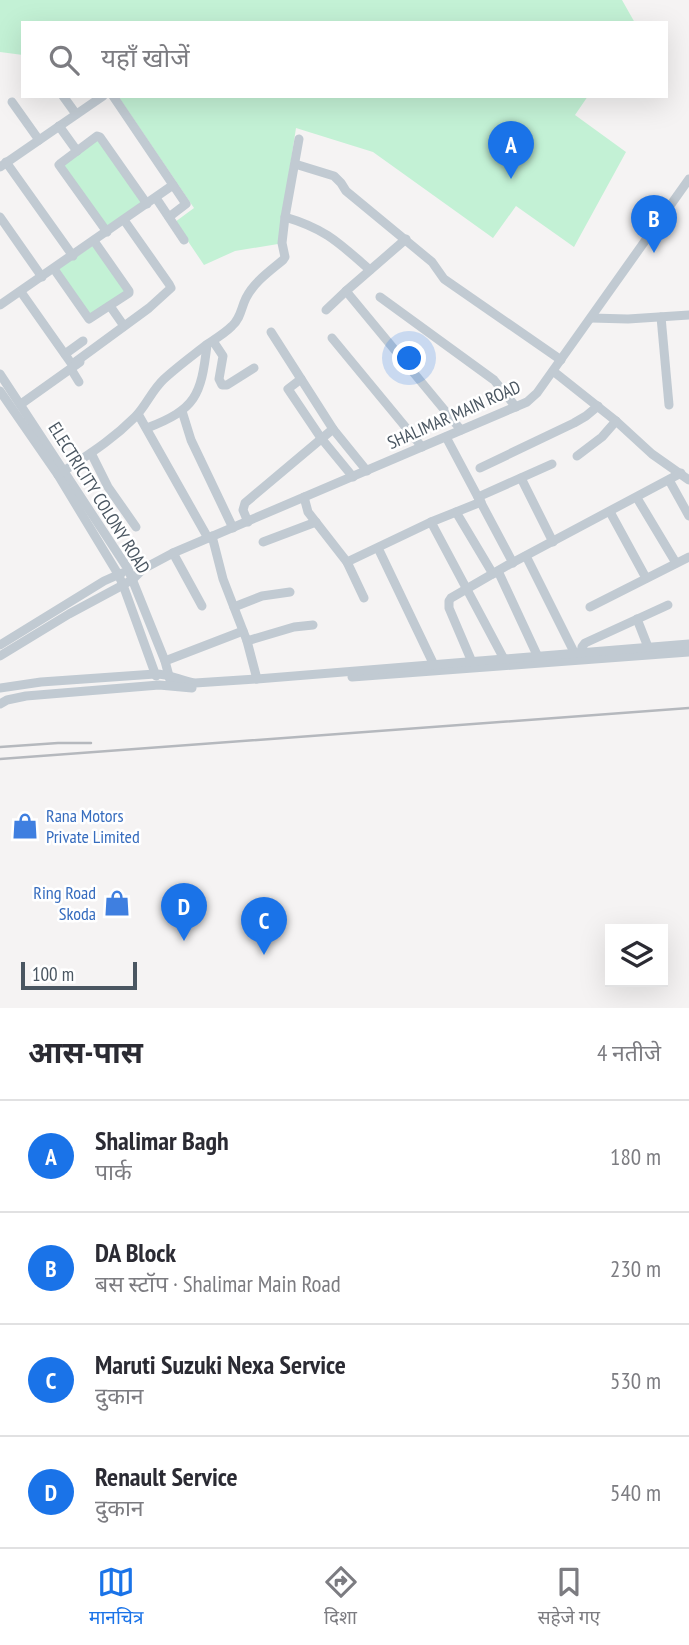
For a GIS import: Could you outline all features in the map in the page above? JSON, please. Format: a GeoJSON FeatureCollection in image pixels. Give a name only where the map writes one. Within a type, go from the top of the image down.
{"type":"FeatureCollection","features":[{"type":"Feature","properties":{"kind":"street"},"geometry":{"type":"LineString","coordinates":[[64,98],[76,114]]}},
{"type":"Feature","properties":{"kind":"street"},"geometry":{"type":"LineString","coordinates":[[73,256],[3,165],[100,98]]}},
{"type":"Feature","properties":{"kind":"street"},"geometry":{"type":"LineString","coordinates":[[114,98],[186,204],[169,217]]}},
{"type":"Feature","properties":{"kind":"street"},"geometry":{"type":"LineString","coordinates":[[12,103],[39,140]]}},
{"type":"Feature","properties":{"kind":"street"},"geometry":{"type":"LineString","coordinates":[[59,126],[77,151]]}},
{"type":"Feature","properties":{"kind":"street"},"geometry":{"type":"LineString","coordinates":[[107,232],[59,165],[97,136],[169,217],[184,240]]}},
{"type":"Feature","properties":{"kind":"street"},"geometry":{"type":"LineString","coordinates":[[61,473],[118,434],[138,414],[162,381],[231,328],[242,313],[245,300],[253,288],[283,260],[285,218],[299,139]]}},
{"type":"Feature","properties":{"kind":"street"},"geometry":{"type":"LineString","coordinates":[[295,164],[334,176],[346,191],[432,262],[444,279],[561,360]]}},
{"type":"Feature","properties":{"kind":"street","name":"SHALIMAR MAIN ROAD"},"geometry":{"type":"LineString","coordinates":[[131,574],[173,553],[527,402],[537,393],[561,360],[689,179]]}},
{"type":"Feature","properties":{"kind":"street"},"geometry":{"type":"LineString","coordinates":[[1,302],[21,292],[173,185]]}},
{"type":"Feature","properties":{"kind":"street"},"geometry":{"type":"LineString","coordinates":[[0,217],[42,277]]}},
{"type":"Feature","properties":{"kind":"street"},"geometry":{"type":"LineString","coordinates":[[285,218],[323,231],[370,270]]}},
{"type":"Feature","properties":{"kind":"street"},"geometry":{"type":"LineString","coordinates":[[21,292],[73,363],[170,291],[171,286],[124,220]]}},
{"type":"Feature","properties":{"kind":"street"},"geometry":{"type":"LineString","coordinates":[[326,310],[406,239]]}},
{"type":"Feature","properties":{"kind":"street"},"geometry":{"type":"LineString","coordinates":[[54,269],[89,319],[130,292],[94,241]]}},
{"type":"Feature","properties":{"kind":"street"},"geometry":{"type":"LineString","coordinates":[[346,291],[461,430]]}},
{"type":"Feature","properties":{"kind":"street"},"geometry":{"type":"LineString","coordinates":[[380,297],[487,375],[500,386],[516,407]]}},
{"type":"Feature","properties":{"kind":"street"},"geometry":{"type":"LineString","coordinates":[[21,404],[170,299]]}},
{"type":"Feature","properties":{"kind":"street"},"geometry":{"type":"LineString","coordinates":[[110,306],[124,326]]}},
{"type":"Feature","properties":{"kind":"street"},"geometry":{"type":"LineString","coordinates":[[591,318],[628,319],[689,315]]}},
{"type":"Feature","properties":{"kind":"street"},"geometry":{"type":"LineString","coordinates":[[662,317],[668,405]]}},
{"type":"Feature","properties":{"kind":"street"},"geometry":{"type":"LineString","coordinates":[[271,332],[332,429],[367,471]]}},
{"type":"Feature","properties":{"kind":"street"},"geometry":{"type":"LineString","coordinates":[[332,338],[422,447]]}},
{"type":"Feature","properties":{"kind":"street"},"geometry":{"type":"LineString","coordinates":[[65,354],[83,341]]}},
{"type":"Feature","properties":{"kind":"street"},"geometry":{"type":"LineString","coordinates":[[210,343],[223,356],[219,379],[222,385],[227,385],[254,368]]}},
{"type":"Feature","properties":{"kind":"street"},"geometry":{"type":"LineString","coordinates":[[147,428],[169,420],[192,401],[199,389],[210,343]]}},
{"type":"Feature","properties":{"kind":"street"},"geometry":{"type":"LineString","coordinates":[[71,369],[79,382]]}},
{"type":"Feature","properties":{"kind":"street"},"geometry":{"type":"LineString","coordinates":[[553,371],[616,421],[652,454],[689,480]]}},
{"type":"Feature","properties":{"kind":"street","name":"ELECTRICITY COLONY ROAD"},"geometry":{"type":"LineString","coordinates":[[0,374],[21,404],[118,574],[159,685]]}},
{"type":"Feature","properties":{"kind":"street"},"geometry":{"type":"LineString","coordinates":[[301,379],[288,390],[321,438],[353,477]]}},
{"type":"Feature","properties":{"kind":"street","name":"ELECTRICITY COLONY ROAD"},"geometry":{"type":"LineString","coordinates":[[0,391],[131,574],[165,661],[171,685]]}},
{"type":"Feature","properties":{"kind":"street"},"geometry":{"type":"LineString","coordinates":[[480,468],[574,423],[598,406]]}},
{"type":"Feature","properties":{"kind":"street"},"geometry":{"type":"LineString","coordinates":[[182,411],[191,440],[233,528]]}},
{"type":"Feature","properties":{"kind":"street"},"geometry":{"type":"LineString","coordinates":[[138,414],[210,537],[245,636],[257,680]]}},
{"type":"Feature","properties":{"kind":"street"},"geometry":{"type":"LineString","coordinates":[[578,456],[602,437],[616,421]]}},
{"type":"Feature","properties":{"kind":"street"},"geometry":{"type":"LineString","coordinates":[[247,522],[243,510],[245,503],[332,429]]}},
{"type":"Feature","properties":{"kind":"street"},"geometry":{"type":"LineString","coordinates":[[446,437],[513,563]]}},
{"type":"Feature","properties":{"kind":"street"},"geometry":{"type":"LineString","coordinates":[[91,453],[108,487],[136,527]]}},
{"type":"Feature","properties":{"kind":"street"},"geometry":{"type":"LineString","coordinates":[[347,562],[552,464]]}},
{"type":"Feature","properties":{"kind":"street"},"geometry":{"type":"LineString","coordinates":[[472,662],[448,605],[451,598],[681,473]]}},
{"type":"Feature","properties":{"kind":"street"},"geometry":{"type":"LineString","coordinates":[[522,478],[553,542]]}},
{"type":"Feature","properties":{"kind":"street"},"geometry":{"type":"LineString","coordinates":[[669,480],[689,516]]}},
{"type":"Feature","properties":{"kind":"street"},"geometry":{"type":"LineString","coordinates":[[304,497],[308,512],[347,562],[364,598]]}},
{"type":"Feature","properties":{"kind":"street"},"geometry":{"type":"LineString","coordinates":[[636,498],[676,563]]}},
{"type":"Feature","properties":{"kind":"street"},"geometry":{"type":"LineString","coordinates":[[456,512],[495,573],[538,657]]}},
{"type":"Feature","properties":{"kind":"street"},"geometry":{"type":"LineString","coordinates":[[610,512],[646,578]]}},
{"type":"Feature","properties":{"kind":"street"},"geometry":{"type":"LineString","coordinates":[[263,542],[316,522]]}},
{"type":"Feature","properties":{"kind":"street"},"geometry":{"type":"LineString","coordinates":[[431,522],[504,660]]}},
{"type":"Feature","properties":{"kind":"street"},"geometry":{"type":"LineString","coordinates":[[378,548],[434,664]]}},
{"type":"Feature","properties":{"kind":"street"},"geometry":{"type":"LineString","coordinates":[[173,553],[202,606]]}},
{"type":"Feature","properties":{"kind":"street"},"geometry":{"type":"LineString","coordinates":[[526,556],[578,653]]}},
{"type":"Feature","properties":{"kind":"street"},"geometry":{"type":"LineString","coordinates":[[590,607],[689,556]]}},
{"type":"Feature","properties":{"kind":"street"},"geometry":{"type":"LineString","coordinates":[[0,645],[104,581],[118,574],[131,574]]}},
{"type":"Feature","properties":{"kind":"street"},"geometry":{"type":"LineString","coordinates":[[0,656],[123,585],[131,574]]}},
{"type":"Feature","properties":{"kind":"street"},"geometry":{"type":"LineString","coordinates":[[233,607],[262,596],[290,592]]}},
{"type":"Feature","properties":{"kind":"street"},"geometry":{"type":"LineString","coordinates":[[578,653],[585,643],[668,605]]}},
{"type":"Feature","properties":{"kind":"street"},"geometry":{"type":"LineString","coordinates":[[637,619],[648,647]]}},
{"type":"Feature","properties":{"kind":"street"},"geometry":{"type":"LineString","coordinates":[[165,661],[245,636],[313,625]]}},
{"type":"Feature","properties":{"kind":"street"},"geometry":{"type":"LineString","coordinates":[[0,688],[41,681],[155,674],[169,674],[185,682],[195,683],[257,680],[689,644]]}},
{"type":"Feature","properties":{"kind":"street"},"geometry":{"type":"LineString","coordinates":[[0,704],[26,696],[159,685],[193,689],[689,652]]}},
{"type":"Feature","properties":{"kind":"green space"},"geometry":{"type":"Polygon","coordinates":[[[0,0],[622,0],[634,21],[21,21],[21,55],[0,52],[0,0]]]}},
{"type":"Feature","properties":{"kind":"green space"},"geometry":{"type":"Polygon","coordinates":[[[119,98],[587,98],[575,115],[626,152],[574,247],[516,206],[493,238],[373,152],[296,128],[278,244],[235,251],[204,265],[175,222],[194,208],[119,98]]]}},
{"type":"Feature","properties":{"kind":"green space"},"geometry":{"type":"Polygon","coordinates":[[[98,138],[144,203],[107,229],[62,165],[98,138]]]}},
{"type":"Feature","properties":{"kind":"green space"},"geometry":{"type":"Polygon","coordinates":[[[94,245],[127,292],[91,317],[58,269],[94,245]]]}},
{"type":"Feature","properties":{"kind":"railway"},"geometry":{"type":"LineString","coordinates":[[0,759],[689,708]]}},
{"type":"Feature","properties":{"kind":"railway"},"geometry":{"type":"LineString","coordinates":[[0,747],[91,743]]}},
{"type":"Feature","properties":{"kind":"place","name":"Shalimar Bagh"},"geometry":{"type":"Point","coordinates":[511,179]}},
{"type":"Feature","properties":{"kind":"place","name":"DA Block"},"geometry":{"type":"Point","coordinates":[654,253]}},
{"type":"Feature","properties":{"kind":"place","name":"Rana Motors Private Limited"},"geometry":{"type":"Point","coordinates":[25,826]}},
{"type":"Feature","properties":{"kind":"place","name":"Ring Road Skoda"},"geometry":{"type":"Point","coordinates":[117,903]}},
{"type":"Feature","properties":{"kind":"place","name":"Renault Service"},"geometry":{"type":"Point","coordinates":[184,941]}},
{"type":"Feature","properties":{"kind":"place","name":"Maruti Suzuki Nexa Service"},"geometry":{"type":"Point","coordinates":[264,955]}}]}
